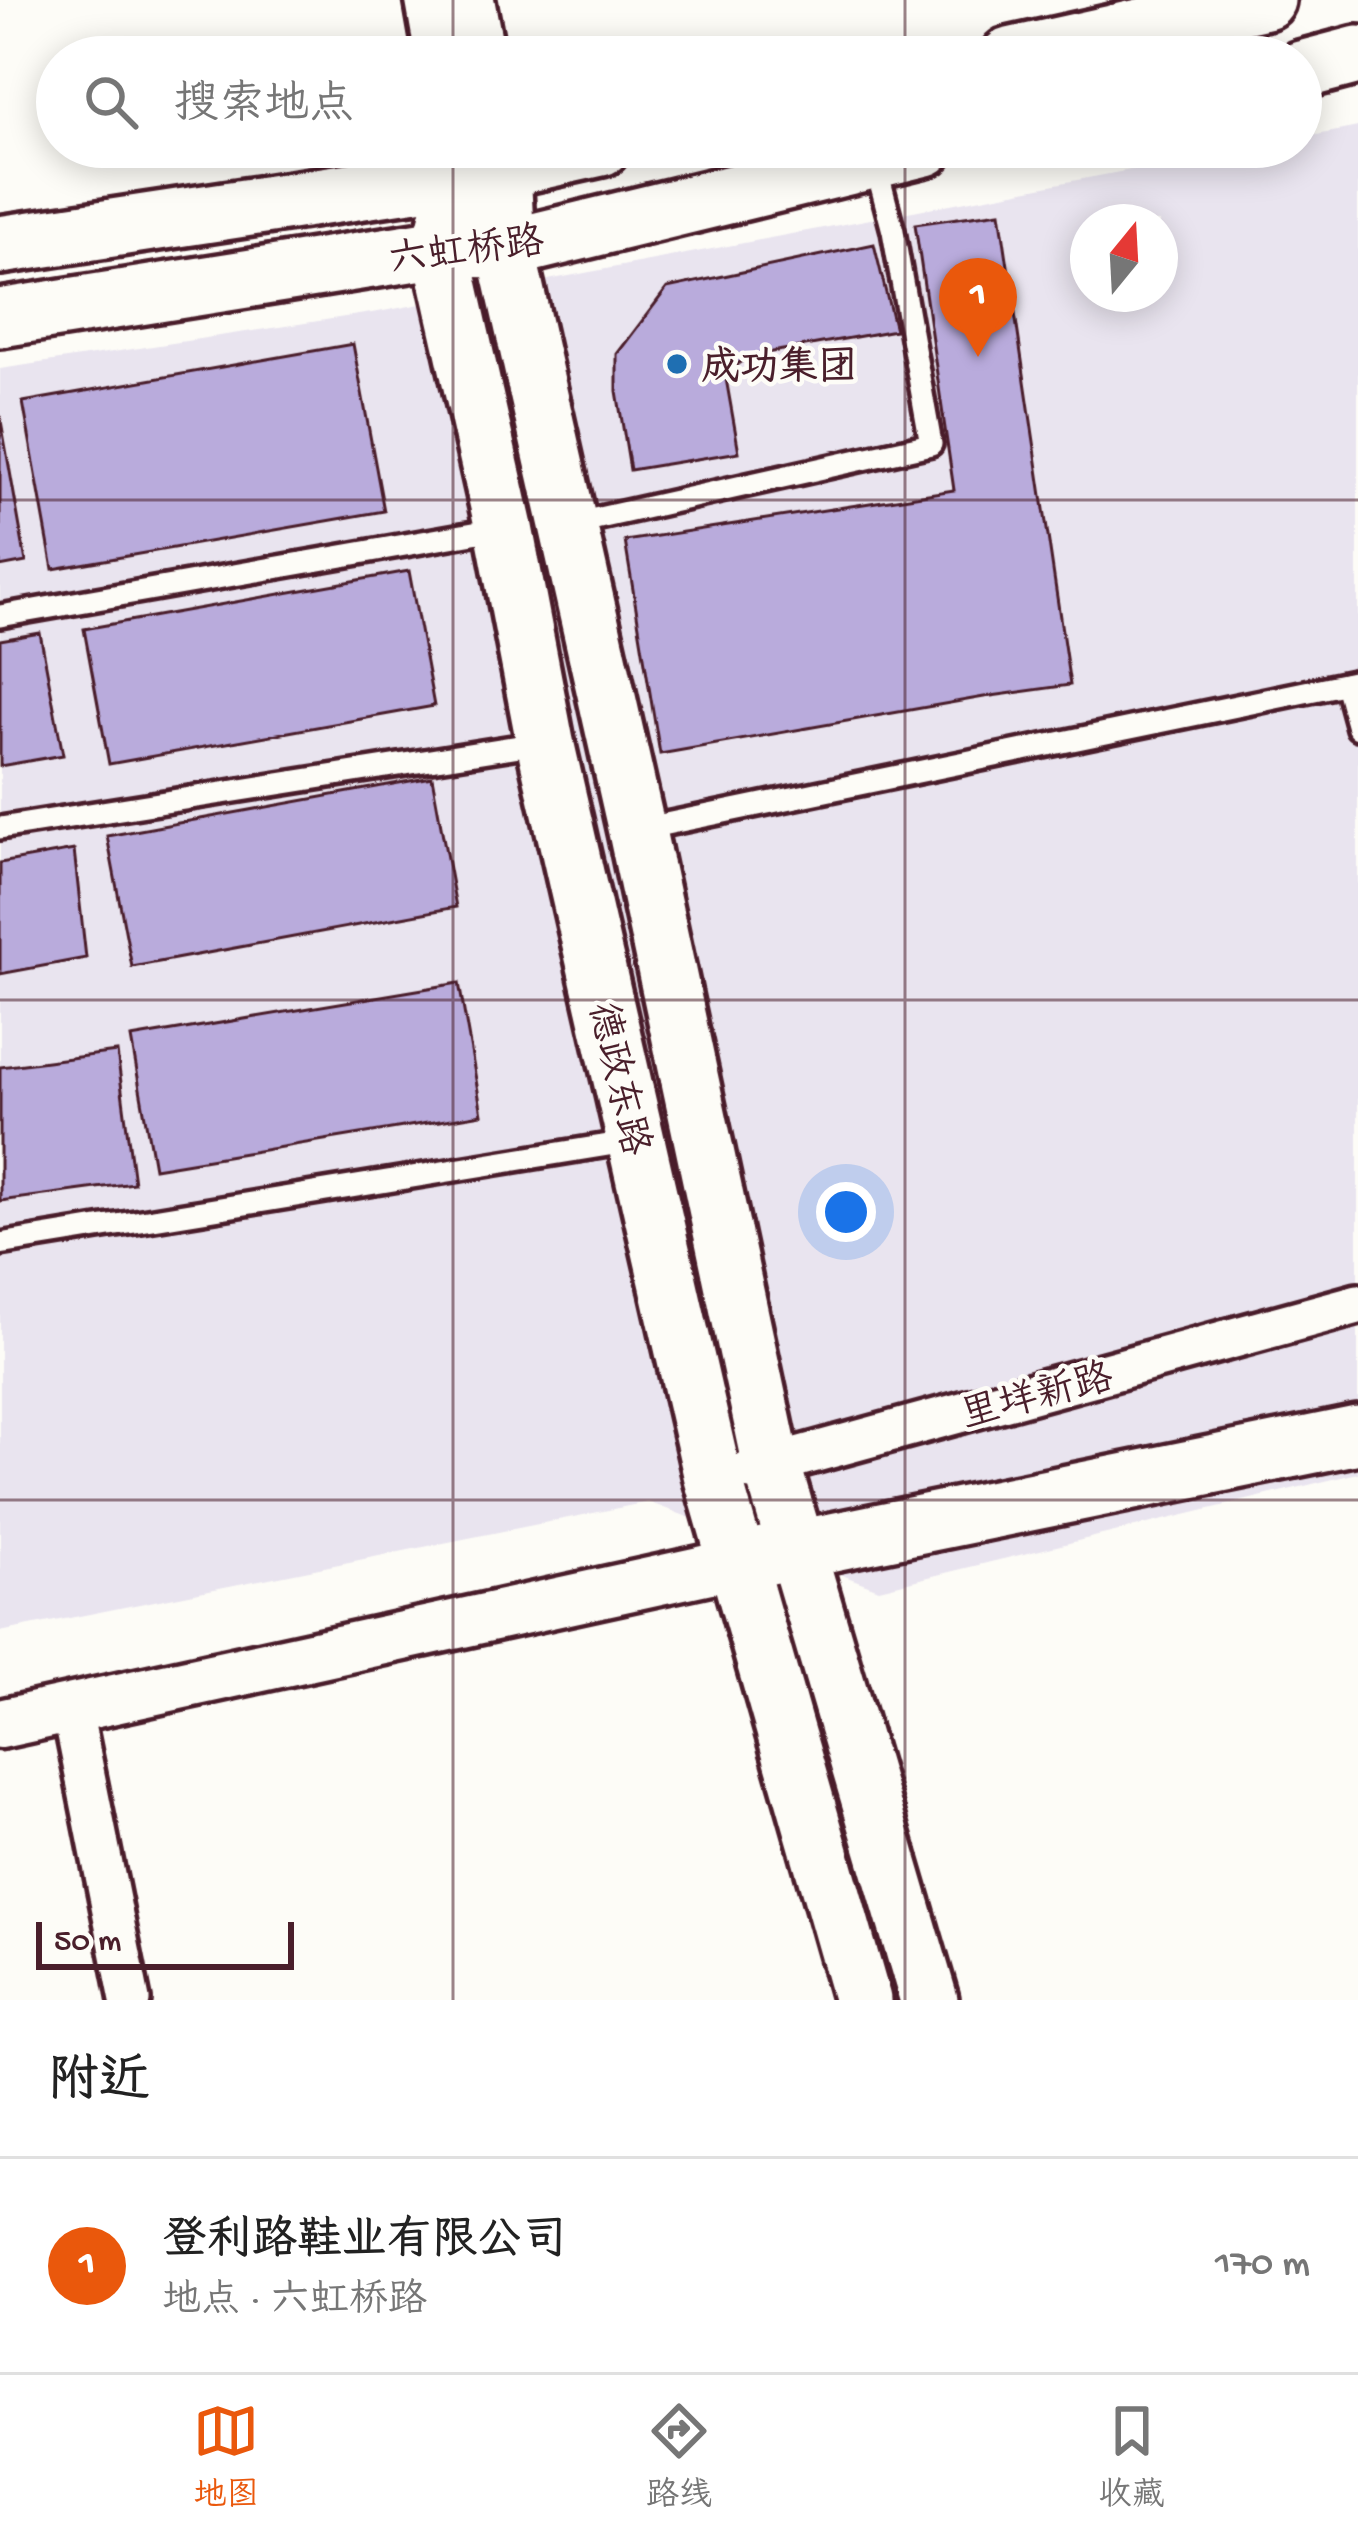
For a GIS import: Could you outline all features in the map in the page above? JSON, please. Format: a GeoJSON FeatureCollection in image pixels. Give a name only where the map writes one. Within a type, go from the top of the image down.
{"type":"FeatureCollection","features":[{"type":"Feature","properties":{"kind":"main road"},"geometry":{"type":"LineString","coordinates":[[1104,36],[1266,0]]}},
{"type":"Feature","properties":{"kind":"main road"},"geometry":{"type":"LineString","coordinates":[[1322,64],[1358,55]]}},
{"type":"Feature","properties":{"kind":"main road","name":"六虹桥路"},"geometry":{"type":"LineString","coordinates":[[0,245],[429,168]]}},
{"type":"Feature","properties":{"kind":"main road","name":"德政东路"},"geometry":{"type":"LineString","coordinates":[[475,168],[441,248],[504,528],[545,742],[713,1478],[862,2000]]}},
{"type":"Feature","properties":{"kind":"main road","name":"德政东路"},"geometry":{"type":"LineString","coordinates":[[482,168],[506,249],[637,830],[772,1466],[929,2000]]}},
{"type":"Feature","properties":{"kind":"main road","name":"六虹桥路"},"geometry":{"type":"LineString","coordinates":[[0,318],[441,248],[506,249],[835,168]]}},
{"type":"Feature","properties":{"kind":"main road"},"geometry":{"type":"LineString","coordinates":[[737,1563],[1358,1435]]}},
{"type":"Feature","properties":{"kind":"street"},"geometry":{"type":"LineString","coordinates":[[430,0],[436,36]]}},
{"type":"Feature","properties":{"kind":"street"},"geometry":{"type":"LineString","coordinates":[[470,0],[477,36]]}},
{"type":"Feature","properties":{"kind":"street","name":"里垟新路"},"geometry":{"type":"LineString","coordinates":[[713,1478],[772,1466],[1358,1304]]}},
{"type":"Feature","properties":{"kind":"street"},"geometry":{"type":"LineString","coordinates":[[0,1724],[737,1563]]}},
{"type":"Feature","properties":{"kind":"street"},"geometry":{"type":"LineString","coordinates":[[72,1710],[130,2000]]}},
{"type":"Feature","properties":{"kind":"lane"},"geometry":{"type":"LineString","coordinates":[[568,525],[931,444],[893,231],[899,168]]}},
{"type":"Feature","properties":{"kind":"lane"},"geometry":{"type":"LineString","coordinates":[[0,616],[504,528]]}},
{"type":"Feature","properties":{"kind":"lane"},"geometry":{"type":"LineString","coordinates":[[637,830],[1352,682],[1358,728]]}},
{"type":"Feature","properties":{"kind":"lane"},"geometry":{"type":"LineString","coordinates":[[0,828],[545,742]]}},
{"type":"Feature","properties":{"kind":"lane"},"geometry":{"type":"LineString","coordinates":[[0,1244],[637,1141]]}},
{"type":"Feature","properties":{"kind":"shaded area"},"geometry":{"type":"Polygon","coordinates":[[[1358,127],[1358,1473],[879,1589],[648,1502],[0,1632],[0,369],[378,312],[1141,168],[1322,168],[1322,134],[1358,127]]]}},
{"type":"Feature","properties":{"kind":"building"},"geometry":{"type":"Polygon","coordinates":[[[1000,212],[1070,685],[660,754],[625,541],[954,490],[915,224],[1000,212]]]}},
{"type":"Feature","properties":{"kind":"building","name":"成功集团"},"geometry":{"type":"Polygon","coordinates":[[[874,244],[895,330],[749,356],[725,373],[739,452],[630,470],[617,391],[617,354],[667,288],[874,244]]]}},
{"type":"Feature","properties":{"kind":"building"},"geometry":{"type":"Polygon","coordinates":[[[353,344],[384,511],[53,569],[23,402],[353,344]]]}},
{"type":"Feature","properties":{"kind":"building"},"geometry":{"type":"Polygon","coordinates":[[[0,415],[26,562],[0,567],[0,415]]]}},
{"type":"Feature","properties":{"kind":"building"},"geometry":{"type":"Polygon","coordinates":[[[409,571],[434,706],[109,764],[84,629],[409,571]]]}},
{"type":"Feature","properties":{"kind":"building"},"geometry":{"type":"Polygon","coordinates":[[[40,633],[63,755],[0,766],[0,640],[40,633]]]}},
{"type":"Feature","properties":{"kind":"building"},"geometry":{"type":"Polygon","coordinates":[[[432,777],[456,907],[132,967],[107,836],[432,777]]]}},
{"type":"Feature","properties":{"kind":"building"},"geometry":{"type":"Polygon","coordinates":[[[74,850],[86,958],[0,974],[0,863],[74,850]]]}},
{"type":"Feature","properties":{"kind":"building"},"geometry":{"type":"Polygon","coordinates":[[[459,983],[482,1114],[154,1168],[131,1038],[459,983]]]}},
{"type":"Feature","properties":{"kind":"building"},"geometry":{"type":"Polygon","coordinates":[[[117,1052],[134,1183],[0,1201],[0,1067],[117,1052]]]}},
{"type":"Feature","properties":{"kind":"place","name":"登利路鞋业有限公司"},"geometry":{"type":"Point","coordinates":[978,357]}},
{"type":"Feature","properties":{"kind":"place","name":"成功集团"},"geometry":{"type":"Point","coordinates":[677,364]}}]}
